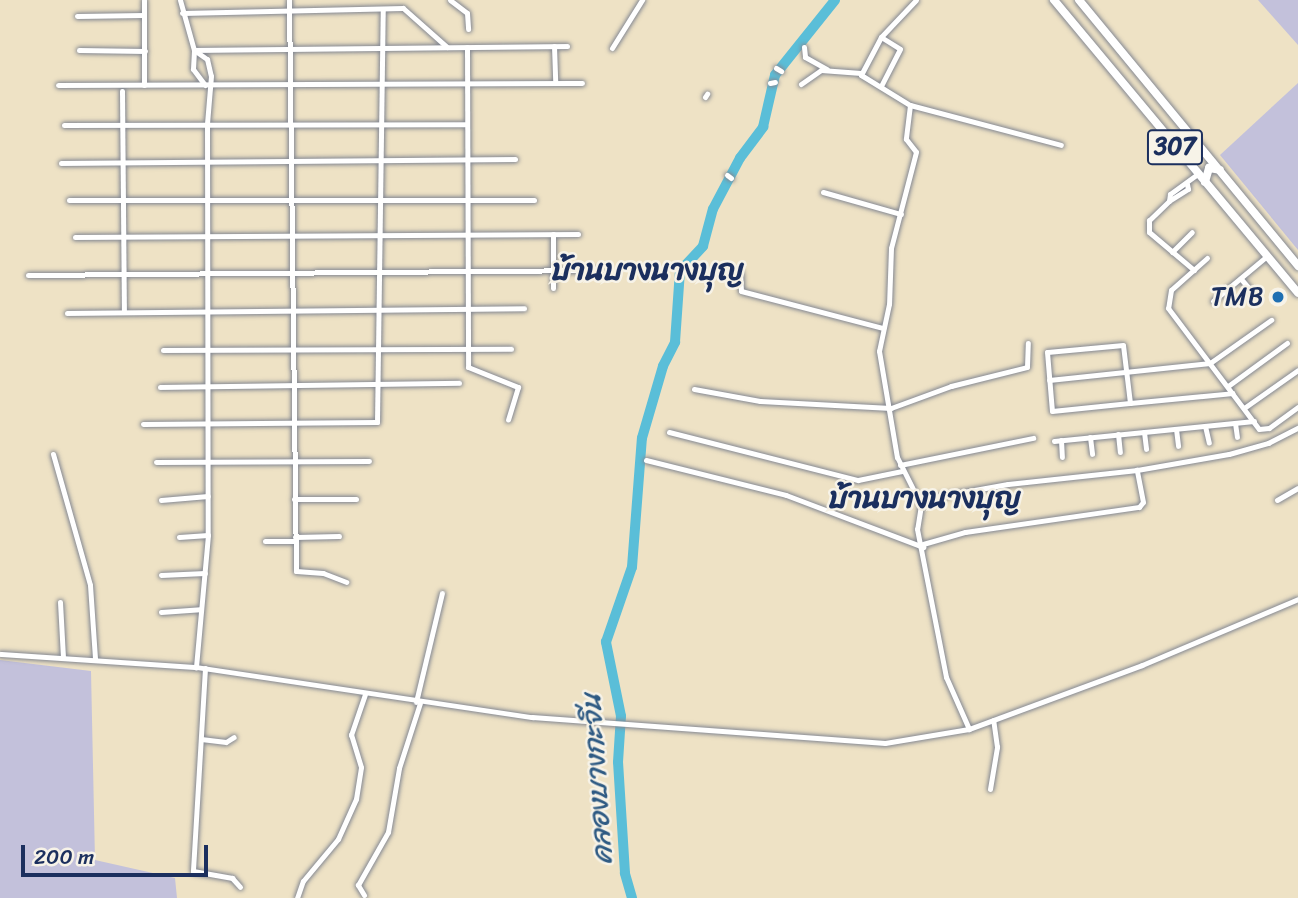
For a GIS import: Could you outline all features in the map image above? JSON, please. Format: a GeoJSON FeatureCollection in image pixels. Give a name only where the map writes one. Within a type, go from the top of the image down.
{"type":"FeatureCollection","features":[{"type":"Feature","properties":{"kind":"main road","name":"307"},"geometry":{"type":"LineString","coordinates":[[1054,0],[1298,293]]}},
{"type":"Feature","properties":{"kind":"main road","name":"307"},"geometry":{"type":"LineString","coordinates":[[1079,0],[1298,266]]}},
{"type":"Feature","properties":{"kind":"main road"},"geometry":{"type":"LineString","coordinates":[[1179,152],[1195,153],[1195,139]]}},
{"type":"Feature","properties":{"kind":"main road"},"geometry":{"type":"LineString","coordinates":[[1205,182],[1209,167],[1220,170]]}},
{"type":"Feature","properties":{"kind":"street"},"geometry":{"type":"LineString","coordinates":[[144,0],[144,85]]}},
{"type":"Feature","properties":{"kind":"street"},"geometry":{"type":"LineString","coordinates":[[180,0],[194,50],[193,69],[207,86]]}},
{"type":"Feature","properties":{"kind":"street"},"geometry":{"type":"LineString","coordinates":[[289,0],[296,570],[323,573],[346,582]]}},
{"type":"Feature","properties":{"kind":"street"},"geometry":{"type":"LineString","coordinates":[[450,0],[467,13],[468,29]]}},
{"type":"Feature","properties":{"kind":"street"},"geometry":{"type":"LineString","coordinates":[[612,48],[642,0]]}},
{"type":"Feature","properties":{"kind":"street"},"geometry":{"type":"LineString","coordinates":[[903,0],[911,6]]}},
{"type":"Feature","properties":{"kind":"street"},"geometry":{"type":"LineString","coordinates":[[861,73],[881,37],[916,0]]}},
{"type":"Feature","properties":{"kind":"street"},"geometry":{"type":"LineString","coordinates":[[182,13],[405,9],[447,47]]}},
{"type":"Feature","properties":{"kind":"street"},"geometry":{"type":"LineString","coordinates":[[143,424],[377,422],[383,10]]}},
{"type":"Feature","properties":{"kind":"street"},"geometry":{"type":"LineString","coordinates":[[77,16],[144,15]]}},
{"type":"Feature","properties":{"kind":"street"},"geometry":{"type":"LineString","coordinates":[[881,37],[900,49],[881,86]]}},
{"type":"Feature","properties":{"kind":"street"},"geometry":{"type":"LineString","coordinates":[[554,46],[555,83]]}},
{"type":"Feature","properties":{"kind":"street"},"geometry":{"type":"LineString","coordinates":[[194,50],[567,46]]}},
{"type":"Feature","properties":{"kind":"street"},"geometry":{"type":"LineString","coordinates":[[467,47],[468,367],[518,387],[508,419]]}},
{"type":"Feature","properties":{"kind":"street"},"geometry":{"type":"LineString","coordinates":[[804,47],[805,57],[828,69],[861,73],[910,105],[1061,145]]}},
{"type":"Feature","properties":{"kind":"street"},"geometry":{"type":"LineString","coordinates":[[79,50],[145,51]]}},
{"type":"Feature","properties":{"kind":"street"},"geometry":{"type":"LineString","coordinates":[[194,50],[210,66],[207,86],[206,161],[208,535],[196,667]]}},
{"type":"Feature","properties":{"kind":"street"},"geometry":{"type":"LineString","coordinates":[[801,84],[813,73],[828,69]]}},
{"type":"Feature","properties":{"kind":"street"},"geometry":{"type":"LineString","coordinates":[[58,85],[582,83]]}},
{"type":"Feature","properties":{"kind":"street"},"geometry":{"type":"LineString","coordinates":[[122,91],[124,312]]}},
{"type":"Feature","properties":{"kind":"street"},"geometry":{"type":"LineString","coordinates":[[910,105],[906,139],[916,152],[891,248],[889,304],[879,351],[901,468],[921,505],[917,528],[923,545],[946,677],[969,729]]}},
{"type":"Feature","properties":{"kind":"street"},"geometry":{"type":"LineString","coordinates":[[64,125],[381,122],[467,124]]}},
{"type":"Feature","properties":{"kind":"street"},"geometry":{"type":"LineString","coordinates":[[61,163],[515,159]]}},
{"type":"Feature","properties":{"kind":"street"},"geometry":{"type":"LineString","coordinates":[[1194,270],[1151,235],[1147,225],[1169,201],[1188,189],[1187,184],[1198,174]]}},
{"type":"Feature","properties":{"kind":"street"},"geometry":{"type":"LineString","coordinates":[[823,192],[901,214]]}},
{"type":"Feature","properties":{"kind":"street"},"geometry":{"type":"LineString","coordinates":[[69,200],[534,200]]}},
{"type":"Feature","properties":{"kind":"street"},"geometry":{"type":"LineString","coordinates":[[1172,252],[1192,232]]}},
{"type":"Feature","properties":{"kind":"street"},"geometry":{"type":"LineString","coordinates":[[553,288],[554,234]]}},
{"type":"Feature","properties":{"kind":"street"},"geometry":{"type":"LineString","coordinates":[[75,237],[578,234]]}},
{"type":"Feature","properties":{"kind":"street"},"geometry":{"type":"LineString","coordinates":[[1213,301],[1267,256]]}},
{"type":"Feature","properties":{"kind":"street"},"geometry":{"type":"LineString","coordinates":[[1208,258],[1171,290],[1165,302],[1254,421],[1264,430],[1298,407]]}},
{"type":"Feature","properties":{"kind":"street"},"geometry":{"type":"LineString","coordinates":[[28,275],[601,270]]}},
{"type":"Feature","properties":{"kind":"street"},"geometry":{"type":"LineString","coordinates":[[740,272],[741,291],[883,328]]}},
{"type":"Feature","properties":{"kind":"street"},"geometry":{"type":"LineString","coordinates":[[1241,279],[1253,293]]}},
{"type":"Feature","properties":{"kind":"street"},"geometry":{"type":"LineString","coordinates":[[67,313],[524,308]]}},
{"type":"Feature","properties":{"kind":"street"},"geometry":{"type":"LineString","coordinates":[[1049,380],[1210,363],[1271,320]]}},
{"type":"Feature","properties":{"kind":"street"},"geometry":{"type":"LineString","coordinates":[[694,389],[760,401],[891,408],[951,386],[1027,367],[1028,343]]}},
{"type":"Feature","properties":{"kind":"street"},"geometry":{"type":"LineString","coordinates":[[1228,386],[1287,343]]}},
{"type":"Feature","properties":{"kind":"street"},"geometry":{"type":"LineString","coordinates":[[1130,403],[1123,345],[1046,352],[1052,411],[1233,393]]}},
{"type":"Feature","properties":{"kind":"street"},"geometry":{"type":"LineString","coordinates":[[163,350],[511,349]]}},
{"type":"Feature","properties":{"kind":"street"},"geometry":{"type":"LineString","coordinates":[[1244,408],[1298,370]]}},
{"type":"Feature","properties":{"kind":"street"},"geometry":{"type":"LineString","coordinates":[[160,387],[459,383]]}},
{"type":"Feature","properties":{"kind":"street"},"geometry":{"type":"LineString","coordinates":[[1062,457],[1058,440],[1254,421]]}},
{"type":"Feature","properties":{"kind":"street"},"geometry":{"type":"LineString","coordinates":[[1235,423],[1237,437]]}},
{"type":"Feature","properties":{"kind":"street"},"geometry":{"type":"LineString","coordinates":[[1205,426],[1209,443]]}},
{"type":"Feature","properties":{"kind":"street"},"geometry":{"type":"LineString","coordinates":[[921,505],[930,499],[1008,484],[1137,470],[1229,454],[1298,428]]}},
{"type":"Feature","properties":{"kind":"street"},"geometry":{"type":"LineString","coordinates":[[1176,429],[1178,446]]}},
{"type":"Feature","properties":{"kind":"street"},"geometry":{"type":"LineString","coordinates":[[669,432],[858,480],[1033,438]]}},
{"type":"Feature","properties":{"kind":"street"},"geometry":{"type":"LineString","coordinates":[[1144,432],[1146,449]]}},
{"type":"Feature","properties":{"kind":"street"},"geometry":{"type":"LineString","coordinates":[[1118,434],[1120,452]]}},
{"type":"Feature","properties":{"kind":"street"},"geometry":{"type":"LineString","coordinates":[[1090,437],[1092,454]]}},
{"type":"Feature","properties":{"kind":"street"},"geometry":{"type":"LineString","coordinates":[[53,454],[90,585],[95,659]]}},
{"type":"Feature","properties":{"kind":"street"},"geometry":{"type":"LineString","coordinates":[[646,460],[786,495],[923,545],[965,532],[1139,507],[1143,502],[1137,470]]}},
{"type":"Feature","properties":{"kind":"street"},"geometry":{"type":"LineString","coordinates":[[156,462],[369,461]]}},
{"type":"Feature","properties":{"kind":"street"},"geometry":{"type":"LineString","coordinates":[[1277,500],[1298,488]]}},
{"type":"Feature","properties":{"kind":"street"},"geometry":{"type":"LineString","coordinates":[[161,500],[208,496]]}},
{"type":"Feature","properties":{"kind":"street"},"geometry":{"type":"LineString","coordinates":[[294,499],[356,499]]}},
{"type":"Feature","properties":{"kind":"street"},"geometry":{"type":"LineString","coordinates":[[179,537],[208,535]]}},
{"type":"Feature","properties":{"kind":"street"},"geometry":{"type":"LineString","coordinates":[[265,541],[339,536]]}},
{"type":"Feature","properties":{"kind":"street"},"geometry":{"type":"LineString","coordinates":[[162,575],[205,573]]}},
{"type":"Feature","properties":{"kind":"street"},"geometry":{"type":"LineString","coordinates":[[364,895],[358,885],[388,832],[399,768],[418,703],[442,593]]}},
{"type":"Feature","properties":{"kind":"street"},"geometry":{"type":"LineString","coordinates":[[0,654],[205,668],[418,703],[616,724],[886,743],[969,729],[1142,665],[1298,599]]}},
{"type":"Feature","properties":{"kind":"street"},"geometry":{"type":"LineString","coordinates":[[60,602],[62,657]]}},
{"type":"Feature","properties":{"kind":"street"},"geometry":{"type":"LineString","coordinates":[[161,612],[201,609]]}},
{"type":"Feature","properties":{"kind":"street"},"geometry":{"type":"LineString","coordinates":[[205,668],[193,871],[232,878],[240,887]]}},
{"type":"Feature","properties":{"kind":"street"},"geometry":{"type":"LineString","coordinates":[[297,898],[303,881],[338,839],[356,800],[361,767],[351,735],[365,694]]}},
{"type":"Feature","properties":{"kind":"street"},"geometry":{"type":"LineString","coordinates":[[990,789],[997,747],[993,720]]}},
{"type":"Feature","properties":{"kind":"street"},"geometry":{"type":"LineString","coordinates":[[201,740],[226,742],[234,737]]}},
{"type":"Feature","properties":{"kind":"shaded area"},"geometry":{"type":"Polygon","coordinates":[[[1258,0],[1298,0],[1298,45],[1258,0]]]}},
{"type":"Feature","properties":{"kind":"shaded area"},"geometry":{"type":"Polygon","coordinates":[[[1298,83],[1298,250],[1220,155],[1298,83]]]}},
{"type":"Feature","properties":{"kind":"shaded area"},"geometry":{"type":"Polygon","coordinates":[[[0,660],[91,671],[95,860],[175,878],[177,898],[0,898],[0,660]]]}},
{"type":"Feature","properties":{"kind":"waterway","name":"คลองบางกะจีน"},"geometry":{"type":"LineString","coordinates":[[632,898],[625,873],[618,762],[621,716],[606,642],[632,567],[642,438],[663,366],[675,342],[680,271],[703,246],[713,209],[740,158],[763,127],[775,75],[835,0]]}},
{"type":"Feature","properties":{"kind":"place","name":"TMB"},"geometry":{"type":"Point","coordinates":[1278,297]}},
{"type":"Feature","properties":{"kind":"district","name":"บ้านบางนางบุญ"},"geometry":{"type":"Point","coordinates":[648,270]}},
{"type":"Feature","properties":{"kind":"district","name":"บ้านบางนางบุญ"},"geometry":{"type":"Point","coordinates":[925,498]}}]}
